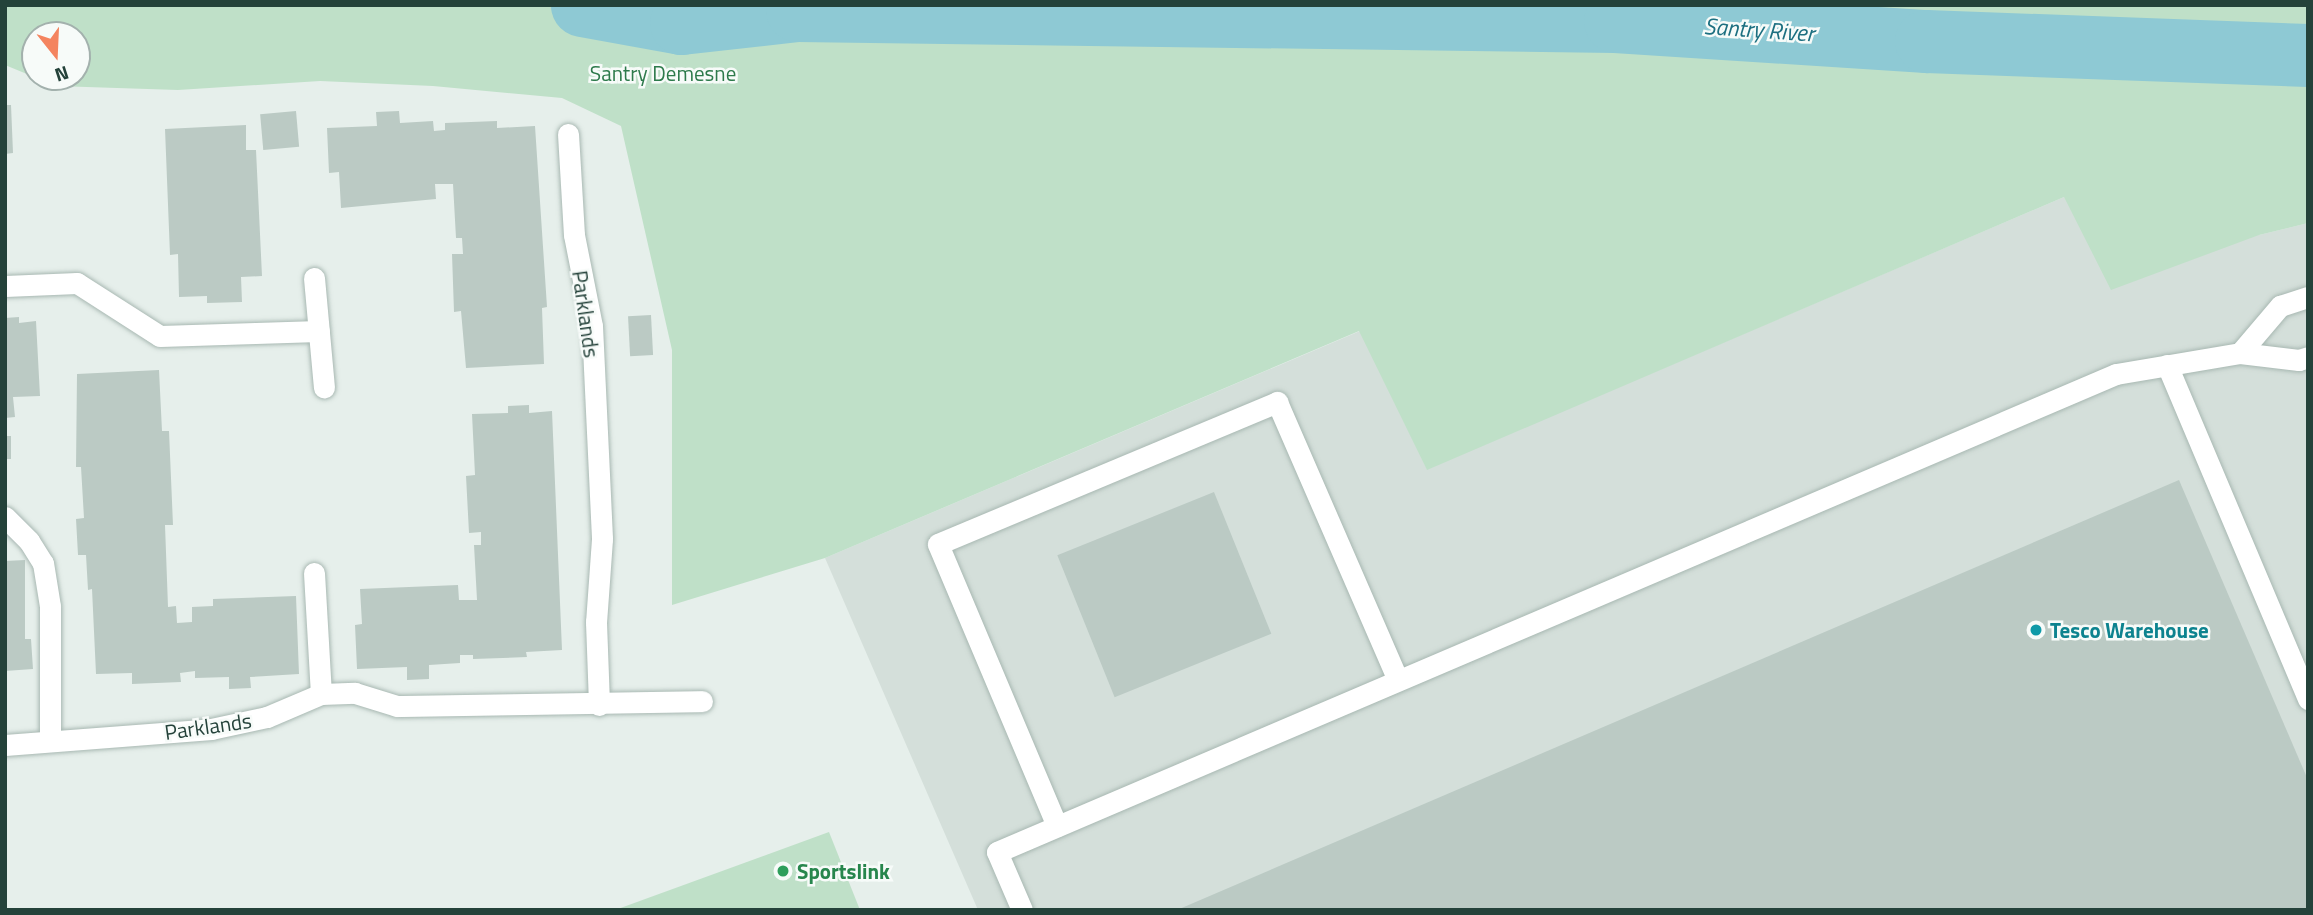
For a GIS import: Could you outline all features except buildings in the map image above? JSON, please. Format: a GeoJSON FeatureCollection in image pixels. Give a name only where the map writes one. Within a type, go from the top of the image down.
{"type":"FeatureCollection","features":[{"type":"Feature","properties":{"kind":"street","name":"Parklands"},"geometry":{"type":"LineString","coordinates":[[568,134],[573,235],[592,326],[602,539],[596,622],[599,705]]}},
{"type":"Feature","properties":{"kind":"street"},"geometry":{"type":"LineString","coordinates":[[314,278],[324,388]]}},
{"type":"Feature","properties":{"kind":"street"},"geometry":{"type":"LineString","coordinates":[[5,286],[77,283],[160,336],[319,331]]}},
{"type":"Feature","properties":{"kind":"street"},"geometry":{"type":"LineString","coordinates":[[2239,353],[2280,306],[2308,297]]}},
{"type":"Feature","properties":{"kind":"street"},"geometry":{"type":"LineString","coordinates":[[1023,910],[998,852],[1057,826],[2116,374],[2239,353],[2299,360],[2308,357]]}},
{"type":"Feature","properties":{"kind":"street"},"geometry":{"type":"LineString","coordinates":[[2168,365],[2308,699]]}},
{"type":"Feature","properties":{"kind":"street"},"geometry":{"type":"LineString","coordinates":[[1057,826],[938,544],[1277,402],[1398,680]]}},
{"type":"Feature","properties":{"kind":"street"},"geometry":{"type":"LineString","coordinates":[[5,517],[29,541],[43,563],[50,606],[50,741]]}},
{"type":"Feature","properties":{"kind":"street"},"geometry":{"type":"LineString","coordinates":[[314,573],[321,694]]}},
{"type":"Feature","properties":{"kind":"street","name":"Parklands"},"geometry":{"type":"LineString","coordinates":[[5,745],[211,729],[267,717],[321,694],[355,693],[397,706],[599,705],[702,701]]}},
{"type":"Feature","properties":{"kind":"shaded area"},"geometry":{"type":"Polygon","coordinates":[[[2064,197],[2259,235],[2308,223],[2308,910],[978,910],[825,558],[1360,331],[1427,469],[2064,197]]]}},
{"type":"Feature","properties":{"kind":"green space","name":"Santry Demesne"},"geometry":{"type":"Polygon","coordinates":[[[5,5],[2308,5],[2308,223],[2259,235],[2111,290],[2064,197],[1427,470],[1359,331],[825,558],[672,605],[672,350],[621,126],[562,98],[433,86],[320,81],[178,90],[91,87],[91,21],[21,21],[21,72],[5,65],[5,5]]]}},
{"type":"Feature","properties":{"kind":"green space","name":"Sportslink"},"geometry":{"type":"Polygon","coordinates":[[[829,832],[860,910],[615,910],[829,832]]]}},
{"type":"Feature","properties":{"kind":"waterway","name":"Santry River"},"geometry":{"type":"LineString","coordinates":[[582,5],[681,23],[797,10],[1615,21],[1926,41],[2308,55]]}},
{"type":"Feature","properties":{"kind":"place","name":"Tesco Warehouse"},"geometry":{"type":"Point","coordinates":[2036,630]}},
{"type":"Feature","properties":{"kind":"place","name":"Sportslink"},"geometry":{"type":"Point","coordinates":[783,871]}}]}
